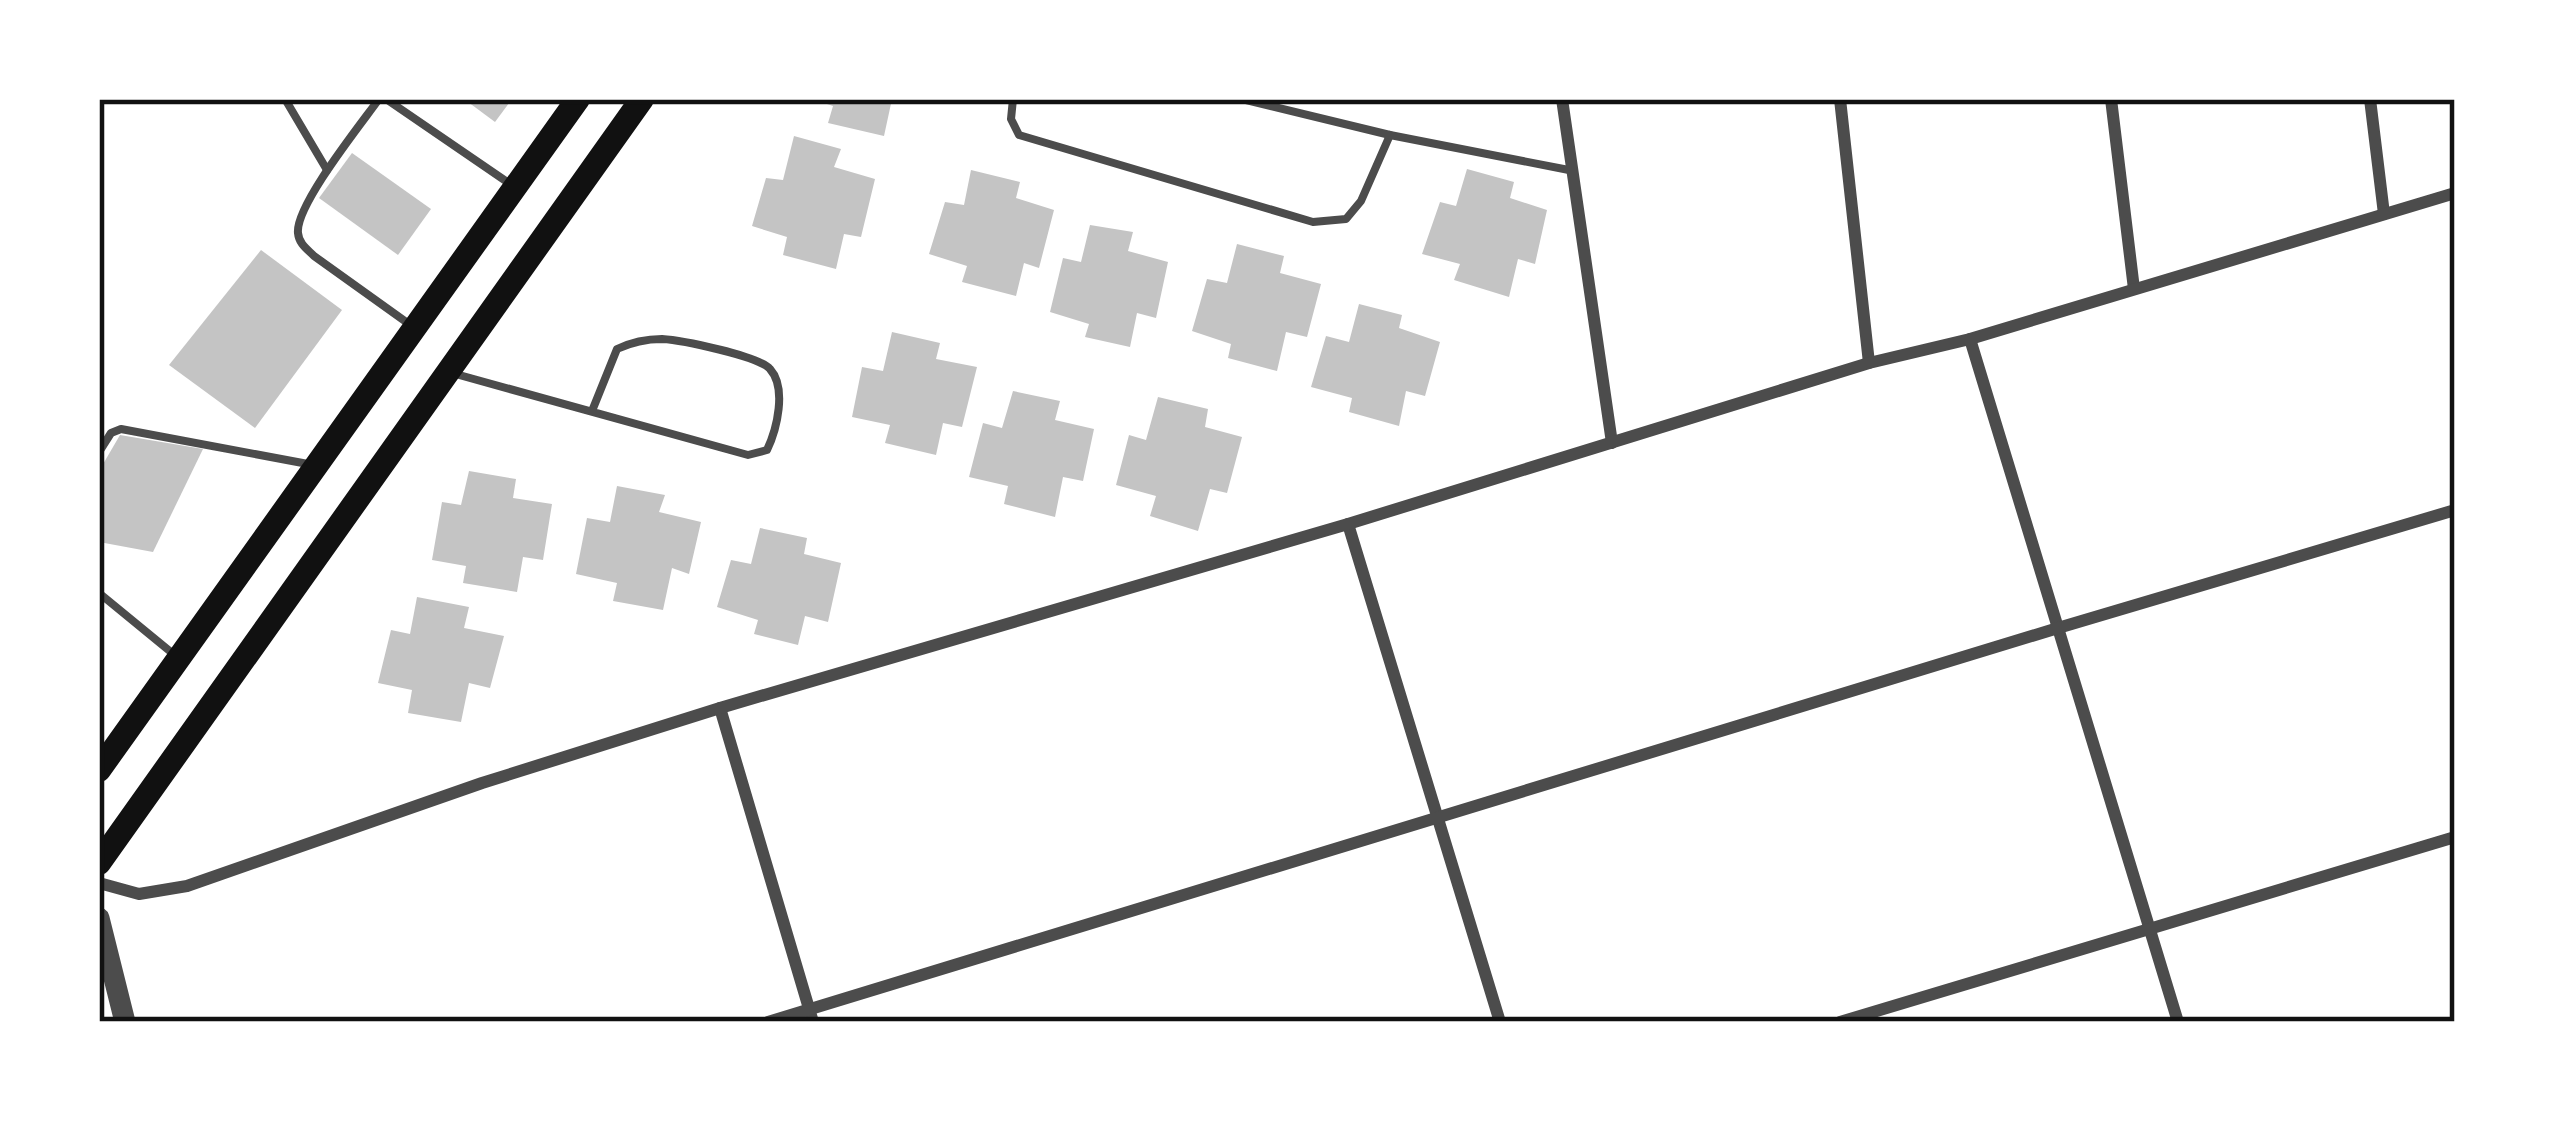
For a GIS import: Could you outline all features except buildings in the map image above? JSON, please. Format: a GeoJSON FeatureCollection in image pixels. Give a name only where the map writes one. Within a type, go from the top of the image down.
{"type":"FeatureCollection","features":[{"type":"Feature","properties":{"kind":"main road"},"geometry":{"type":"LineString","coordinates":[[99,863],[642,99]]}},
{"type":"Feature","properties":{"kind":"main road"},"geometry":{"type":"LineString","coordinates":[[99,770],[575,100]]}},
{"type":"Feature","properties":{"kind":"street"},"geometry":{"type":"LineString","coordinates":[[1562,99],[1612,442]]}},
{"type":"Feature","properties":{"kind":"street"},"geometry":{"type":"LineString","coordinates":[[1840,99],[1869,364]]}},
{"type":"Feature","properties":{"kind":"street"},"geometry":{"type":"LineString","coordinates":[[2111,99],[2134,289]]}},
{"type":"Feature","properties":{"kind":"street"},"geometry":{"type":"LineString","coordinates":[[2370,99],[2384,214]]}},
{"type":"Feature","properties":{"kind":"street"},"geometry":{"type":"LineString","coordinates":[[99,883],[139,894],[187,886],[482,782],[720,708],[2455,194]]}},
{"type":"Feature","properties":{"kind":"street"},"geometry":{"type":"LineString","coordinates":[[1970,339],[2178,1022]]}},
{"type":"Feature","properties":{"kind":"street"},"geometry":{"type":"LineString","coordinates":[[768,1022],[811,1016],[1438,816],[2455,510]]}},
{"type":"Feature","properties":{"kind":"street"},"geometry":{"type":"LineString","coordinates":[[1348,524],[1500,1022]]}},
{"type":"Feature","properties":{"kind":"street"},"geometry":{"type":"LineString","coordinates":[[720,708],[811,1016]]}},
{"type":"Feature","properties":{"kind":"street"},"geometry":{"type":"LineString","coordinates":[[1840,1022],[2455,837]]}},
{"type":"Feature","properties":{"kind":"street"},"geometry":{"type":"LineString","coordinates":[[99,918],[124,1022]]}},
{"type":"Feature","properties":{"kind":"lane"},"geometry":{"type":"LineString","coordinates":[[285,99],[327,171]]}},
{"type":"Feature","properties":{"kind":"lane"},"geometry":{"type":"LineString","coordinates":[[415,328],[302,245],[300,217],[327,171],[382,99],[515,187]]}},
{"type":"Feature","properties":{"kind":"lane"},"geometry":{"type":"LineString","coordinates":[[1013,99],[1011,119],[1019,135],[1313,222],[1346,219],[1361,201],[1390,135]]}},
{"type":"Feature","properties":{"kind":"lane"},"geometry":{"type":"LineString","coordinates":[[1242,99],[1390,135],[1574,171]]}},
{"type":"Feature","properties":{"kind":"lane"},"geometry":{"type":"LineString","coordinates":[[445,371],[748,454],[767,450],[774,436],[779,388],[773,372],[760,361],[666,339],[634,341],[617,349],[592,411]]}},
{"type":"Feature","properties":{"kind":"lane"},"geometry":{"type":"LineString","coordinates":[[99,452],[111,433],[131,430],[316,466]]}},
{"type":"Feature","properties":{"kind":"lane"},"geometry":{"type":"LineString","coordinates":[[99,593],[179,658]]}}]}
